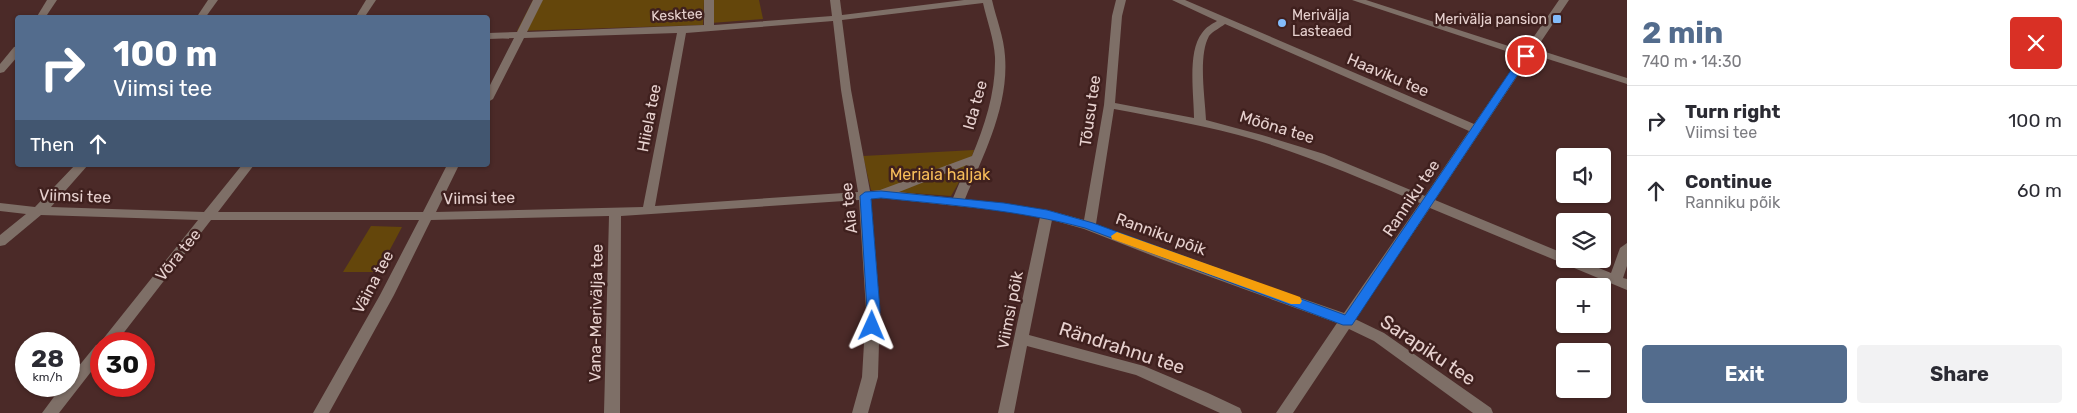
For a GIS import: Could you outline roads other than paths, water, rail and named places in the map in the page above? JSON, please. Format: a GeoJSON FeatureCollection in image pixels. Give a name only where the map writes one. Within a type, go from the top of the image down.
{"type":"FeatureCollection","features":[{"type":"Feature","properties":{"kind":"street"},"geometry":{"type":"LineString","coordinates":[[42,15],[52,0]]}},
{"type":"Feature","properties":{"kind":"street"},"geometry":{"type":"LineString","coordinates":[[202,15],[213,0]]}},
{"type":"Feature","properties":{"kind":"street"},"geometry":{"type":"LineString","coordinates":[[361,15],[371,0]]}},
{"type":"Feature","properties":{"kind":"street"},"geometry":{"type":"LineString","coordinates":[[490,95],[538,0]]}},
{"type":"Feature","properties":{"kind":"street"},"geometry":{"type":"LineString","coordinates":[[709,0],[709,27]]}},
{"type":"Feature","properties":{"kind":"street","name":"Aia tee"},"geometry":{"type":"LineString","coordinates":[[835,0],[846,90],[865,196],[874,310],[870,376],[860,413]]}},
{"type":"Feature","properties":{"kind":"street","name":"Kesktee"},"geometry":{"type":"LineString","coordinates":[[490,36],[682,30],[838,18],[987,0]]}},
{"type":"Feature","properties":{"kind":"street","name":"Ida tee"},"geometry":{"type":"LineString","coordinates":[[957,202],[996,105],[1000,78],[1000,54],[987,0]]}},
{"type":"Feature","properties":{"kind":"street","name":"Tõusu tee"},"geometry":{"type":"LineString","coordinates":[[1089,226],[1109,105],[1116,16],[1121,0]]}},
{"type":"Feature","properties":{"kind":"street","name":"Haaviku tee"},"geometry":{"type":"LineString","coordinates":[[1177,0],[1477,130]]}},
{"type":"Feature","properties":{"kind":"street"},"geometry":{"type":"LineString","coordinates":[[1357,0],[1627,81]]}},
{"type":"Feature","properties":{"kind":"street","name":"Ranniku tee"},"geometry":{"type":"LineString","coordinates":[[1284,413],[1564,0]]}},
{"type":"Feature","properties":{"kind":"street"},"geometry":{"type":"LineString","coordinates":[[1200,122],[1200,58],[1202,43],[1206,33],[1224,21]]}},
{"type":"Feature","properties":{"kind":"street","name":"Hiiela tee"},"geometry":{"type":"LineString","coordinates":[[648,211],[682,30]]}},
{"type":"Feature","properties":{"kind":"street"},"geometry":{"type":"LineString","coordinates":[[0,70],[15,54]]}},
{"type":"Feature","properties":{"kind":"street","name":"Mõõna tee"},"geometry":{"type":"LineString","coordinates":[[1109,105],[1200,122],[1258,137],[1320,157],[1621,282]]}},
{"type":"Feature","properties":{"kind":"street"},"geometry":{"type":"LineString","coordinates":[[881,194],[976,158]]}},
{"type":"Feature","properties":{"kind":"street"},"geometry":{"type":"LineString","coordinates":[[0,242],[38,211],[80,167]]}},
{"type":"Feature","properties":{"kind":"street","name":"Võra tee"},"geometry":{"type":"LineString","coordinates":[[116,332],[246,167]]}},
{"type":"Feature","properties":{"kind":"street","name":"Väina tee"},"geometry":{"type":"LineString","coordinates":[[321,413],[386,295],[452,167]]}},
{"type":"Feature","properties":{"kind":"street","name":"Viimsi tee"},"geometry":{"type":"LineString","coordinates":[[0,207],[38,211],[209,216],[426,216],[615,213],[881,194],[957,202]]}},
{"type":"Feature","properties":{"kind":"street","name":"Ranniku põik"},"geometry":{"type":"LineString","coordinates":[[957,202],[1047,214],[1089,226],[1166,256],[1321,310],[1347,322]]}},
{"type":"Feature","properties":{"kind":"street","name":"Vana-Merivälja tee"},"geometry":{"type":"LineString","coordinates":[[612,413],[615,213]]}},
{"type":"Feature","properties":{"kind":"street","name":"Viimsi põik"},"geometry":{"type":"LineString","coordinates":[[1006,413],[1023,338],[1047,214]]}},
{"type":"Feature","properties":{"kind":"street"},"geometry":{"type":"LineString","coordinates":[[1621,282],[1627,248]]}},
{"type":"Feature","properties":{"kind":"street","name":"Sarapiku tee"},"geometry":{"type":"LineString","coordinates":[[1347,322],[1378,337],[1485,413]]}},
{"type":"Feature","properties":{"kind":"street","name":"Rändrahnu tee"},"geometry":{"type":"LineString","coordinates":[[1023,338],[1139,370],[1203,396],[1234,413]]}},
{"type":"Feature","properties":{"kind":"street"},"geometry":{"type":"LineString","coordinates":[[50,413],[90,363]]}},
{"type":"Feature","properties":{"kind":"place","name":"Merivälja pansion"},"geometry":{"type":"Point","coordinates":[1557,19]}},
{"type":"Feature","properties":{"kind":"place","name":"Merivälja Lasteaed"},"geometry":{"type":"Point","coordinates":[1282,23]}},
{"type":"Feature","properties":{"kind":"park label","name":"Meriaia haljak"},"geometry":{"type":"Point","coordinates":[940,174]}}]}
